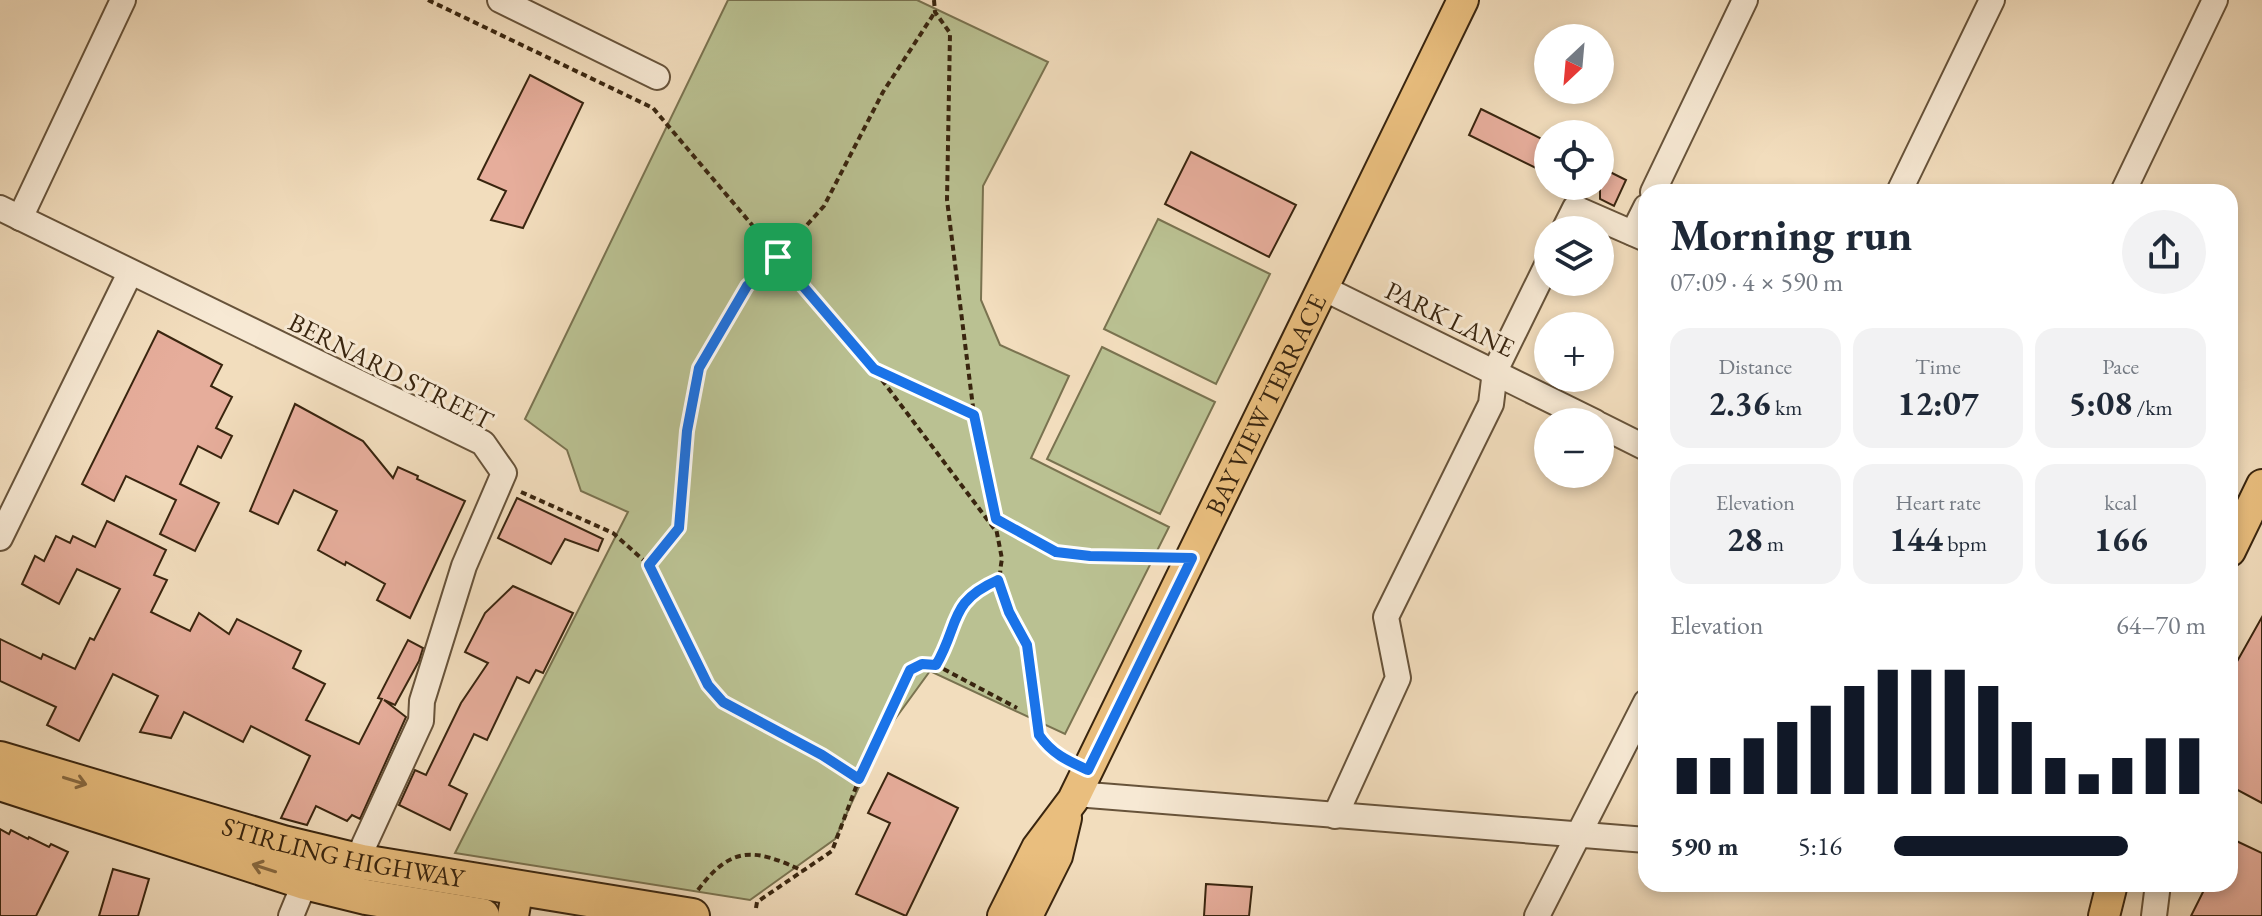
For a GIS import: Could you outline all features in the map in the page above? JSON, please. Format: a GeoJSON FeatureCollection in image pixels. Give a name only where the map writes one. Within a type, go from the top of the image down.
{"type":"FeatureCollection","features":[{"type":"Feature","properties":{"kind":"highway","name":"STIRLING HIGHWAY"},"geometry":{"type":"LineString","coordinates":[[0,759],[283,843],[506,895],[692,907]]}},
{"type":"Feature","properties":{"kind":"highway","name":"STIRLING HIGHWAY"},"geometry":{"type":"LineString","coordinates":[[0,783],[305,882],[366,897],[482,916]]}},
{"type":"Feature","properties":{"kind":"main road","name":"BAY VIEW TERRACE"},"geometry":{"type":"LineString","coordinates":[[1027,916],[1057,856],[1078,790],[1463,0]]}},
{"type":"Feature","properties":{"kind":"main road"},"geometry":{"type":"LineString","coordinates":[[2238,534],[2262,485]]}},
{"type":"Feature","properties":{"kind":"main road","name":"BAY VIEW TERRACE"},"geometry":{"type":"LineString","coordinates":[[1003,916],[1037,848],[1078,790]]}},
{"type":"Feature","properties":{"kind":"main road"},"geometry":{"type":"LineString","coordinates":[[482,916],[506,895]]}},
{"type":"Feature","properties":{"kind":"street"},"geometry":{"type":"LineString","coordinates":[[10,213],[123,0]]}},
{"type":"Feature","properties":{"kind":"street"},"geometry":{"type":"LineString","coordinates":[[500,0],[657,77]]}},
{"type":"Feature","properties":{"kind":"street"},"geometry":{"type":"LineString","coordinates":[[1657,184],[1745,0]]}},
{"type":"Feature","properties":{"kind":"street"},"geometry":{"type":"LineString","coordinates":[[1903,184],[1992,0]]}},
{"type":"Feature","properties":{"kind":"street"},"geometry":{"type":"LineString","coordinates":[[2127,184],[2215,0]]}},
{"type":"Feature","properties":{"kind":"street"},"geometry":{"type":"LineString","coordinates":[[1571,216],[1575,208],[1594,216]]}},
{"type":"Feature","properties":{"kind":"street","name":"BERNARD STREET"},"geometry":{"type":"LineString","coordinates":[[10,213],[483,443],[502,478]]}},
{"type":"Feature","properties":{"kind":"street"},"geometry":{"type":"LineString","coordinates":[[1614,225],[1638,235]]}},
{"type":"Feature","properties":{"kind":"street"},"geometry":{"type":"LineString","coordinates":[[0,538],[130,273]]}},
{"type":"Feature","properties":{"kind":"street","name":"PARK LANE"},"geometry":{"type":"LineString","coordinates":[[1323,288],[1568,408]]}},
{"type":"Feature","properties":{"kind":"street"},"geometry":{"type":"LineString","coordinates":[[1335,816],[1398,678],[1386,617],[1491,404],[1495,371],[1534,292]]}},
{"type":"Feature","properties":{"kind":"street","name":"PARK LANE"},"geometry":{"type":"LineString","coordinates":[[1614,431],[1638,444]]}},
{"type":"Feature","properties":{"kind":"street"},"geometry":{"type":"LineString","coordinates":[[362,862],[364,845],[421,721],[422,701],[464,566],[502,478]]}},
{"type":"Feature","properties":{"kind":"street"},"geometry":{"type":"LineString","coordinates":[[1537,916],[1638,718]]}},
{"type":"Feature","properties":{"kind":"street"},"geometry":{"type":"LineString","coordinates":[[1078,790],[1335,816],[1638,839]]}},
{"type":"Feature","properties":{"kind":"street"},"geometry":{"type":"LineString","coordinates":[[291,916],[305,882]]}},
{"type":"Feature","properties":{"kind":"street"},"geometry":{"type":"LineString","coordinates":[[2154,916],[2157,892]]}},
{"type":"Feature","properties":{"kind":"path"},"geometry":{"type":"LineString","coordinates":[[428,0],[653,108],[874,369],[997,533]]}},
{"type":"Feature","properties":{"kind":"path"},"geometry":{"type":"LineString","coordinates":[[934,0],[935,12],[950,33],[947,200],[974,415],[1002,559],[998,580],[1009,612],[1027,645],[1039,735],[1046,746],[1063,759],[1078,790]]}},
{"type":"Feature","properties":{"kind":"path"},"geometry":{"type":"LineString","coordinates":[[649,565],[679,528],[687,431],[699,368],[747,286],[824,206],[883,92],[935,12]]}},
{"type":"Feature","properties":{"kind":"path"},"geometry":{"type":"LineString","coordinates":[[874,369],[974,415]]}},
{"type":"Feature","properties":{"kind":"path"},"geometry":{"type":"LineString","coordinates":[[502,478],[613,533],[649,565],[708,685],[723,702],[822,755],[859,779]]}},
{"type":"Feature","properties":{"kind":"path"},"geometry":{"type":"LineString","coordinates":[[996,519],[1056,552],[1090,556],[1192,558]]}},
{"type":"Feature","properties":{"kind":"path"},"geometry":{"type":"LineString","coordinates":[[936,665],[949,644],[957,613],[964,602],[978,589],[998,580]]}},
{"type":"Feature","properties":{"kind":"path"},"geometry":{"type":"LineString","coordinates":[[756,908],[757,902],[832,851],[859,779],[910,670],[922,664],[936,665],[1017,708]]}},
{"type":"Feature","properties":{"kind":"path"},"geometry":{"type":"LineString","coordinates":[[692,907],[713,870],[748,853],[775,858],[803,871]]}},
{"type":"Feature","properties":{"kind":"green space"},"geometry":{"type":"Polygon","coordinates":[[[728,0],[917,0],[1048,62],[983,186],[981,300],[1000,345],[1069,376],[1031,458],[1169,527],[1065,734],[930,671],[882,737],[835,839],[750,900],[455,853],[628,512],[581,491],[567,450],[525,419],[728,0]]]}},
{"type":"Feature","properties":{"kind":"green space"},"geometry":{"type":"Polygon","coordinates":[[[1158,219],[1270,274],[1216,384],[1104,329],[1158,219]]]}},
{"type":"Feature","properties":{"kind":"green space"},"geometry":{"type":"Polygon","coordinates":[[[1102,347],[1215,402],[1160,514],[1047,459],[1102,347]]]}},
{"type":"Feature","properties":{"kind":"building"},"geometry":{"type":"Polygon","coordinates":[[[530,75],[583,103],[523,228],[491,220],[506,191],[478,179],[530,75]]]}},
{"type":"Feature","properties":{"kind":"building"},"geometry":{"type":"Polygon","coordinates":[[[1481,109],[1534,135],[1534,167],[1469,135],[1481,109]]]}},
{"type":"Feature","properties":{"kind":"building"},"geometry":{"type":"Polygon","coordinates":[[[1191,152],[1296,205],[1269,257],[1165,204],[1191,152]]]}},
{"type":"Feature","properties":{"kind":"building"},"geometry":{"type":"Polygon","coordinates":[[[1614,174],[1626,180],[1614,206],[1602,200],[1614,200],[1614,174]]]}},
{"type":"Feature","properties":{"kind":"building"},"geometry":{"type":"Polygon","coordinates":[[[158,331],[222,365],[211,386],[232,397],[216,428],[232,436],[221,458],[198,446],[180,484],[219,503],[195,551],[160,534],[176,500],[126,476],[114,501],[82,484],[158,331]]]}},
{"type":"Feature","properties":{"kind":"building"},"geometry":{"type":"Polygon","coordinates":[[[295,404],[363,441],[393,478],[398,467],[465,501],[410,618],[377,600],[385,584],[318,550],[337,511],[294,490],[278,524],[250,511],[295,404]]]}},
{"type":"Feature","properties":{"kind":"building"},"geometry":{"type":"Polygon","coordinates":[[[517,498],[603,539],[598,551],[565,539],[551,564],[498,538],[517,498]]]}},
{"type":"Feature","properties":{"kind":"building"},"geometry":{"type":"Polygon","coordinates":[[[107,521],[166,550],[154,575],[167,580],[151,612],[190,631],[199,613],[229,634],[237,619],[301,651],[293,668],[325,684],[306,720],[359,744],[382,699],[378,698],[408,640],[423,648],[395,705],[384,700],[406,717],[360,819],[352,815],[347,821],[316,806],[307,825],[281,818],[310,756],[251,726],[243,742],[184,712],[171,738],[140,732],[158,696],[113,674],[79,741],[47,725],[56,707],[0,681],[0,639],[41,659],[43,654],[75,669],[120,589],[77,569],[59,604],[22,584],[35,556],[44,561],[56,536],[70,543],[73,536],[95,547],[107,521]]]}},
{"type":"Feature","properties":{"kind":"building"},"geometry":{"type":"Polygon","coordinates":[[[513,586],[573,613],[543,673],[536,670],[529,683],[517,677],[487,740],[474,734],[449,785],[467,794],[450,830],[399,805],[415,770],[426,775],[461,703],[488,663],[465,652],[485,613],[513,586]]]}},
{"type":"Feature","properties":{"kind":"building"},"geometry":{"type":"Polygon","coordinates":[[[2262,617],[2262,803],[2238,790],[2238,660],[2262,617]]]}},
{"type":"Feature","properties":{"kind":"building"},"geometry":{"type":"Polygon","coordinates":[[[888,773],[958,808],[906,916],[856,894],[890,823],[868,813],[888,773]]]}},
{"type":"Feature","properties":{"kind":"building"},"geometry":{"type":"Polygon","coordinates":[[[0,829],[9,834],[11,830],[68,852],[36,916],[0,916],[0,829]]]}},
{"type":"Feature","properties":{"kind":"building"},"geometry":{"type":"Polygon","coordinates":[[[2238,842],[2262,853],[2262,916],[2191,916],[2203,892],[2238,892],[2238,842]]]}},
{"type":"Feature","properties":{"kind":"building"},"geometry":{"type":"Polygon","coordinates":[[[113,869],[149,879],[138,916],[99,916],[113,869]]]}},
{"type":"Feature","properties":{"kind":"building"},"geometry":{"type":"Polygon","coordinates":[[[1206,884],[1252,887],[1249,916],[1204,916],[1206,884]]]}},
{"type":"Feature","properties":{"kind":"route"},"geometry":{"type":"LineString","coordinates":[[778,257],[874,369],[974,415],[996,519],[1056,552],[1090,556],[1192,558],[1088,770],[1063,759],[1046,746],[1039,735],[1027,645],[1009,612],[998,580],[978,589],[964,602],[952,626],[949,644],[936,665],[922,664],[910,670],[859,779],[822,755],[723,702],[708,685],[649,565],[679,528],[687,431],[699,368],[747,286],[778,257]]}}]}
